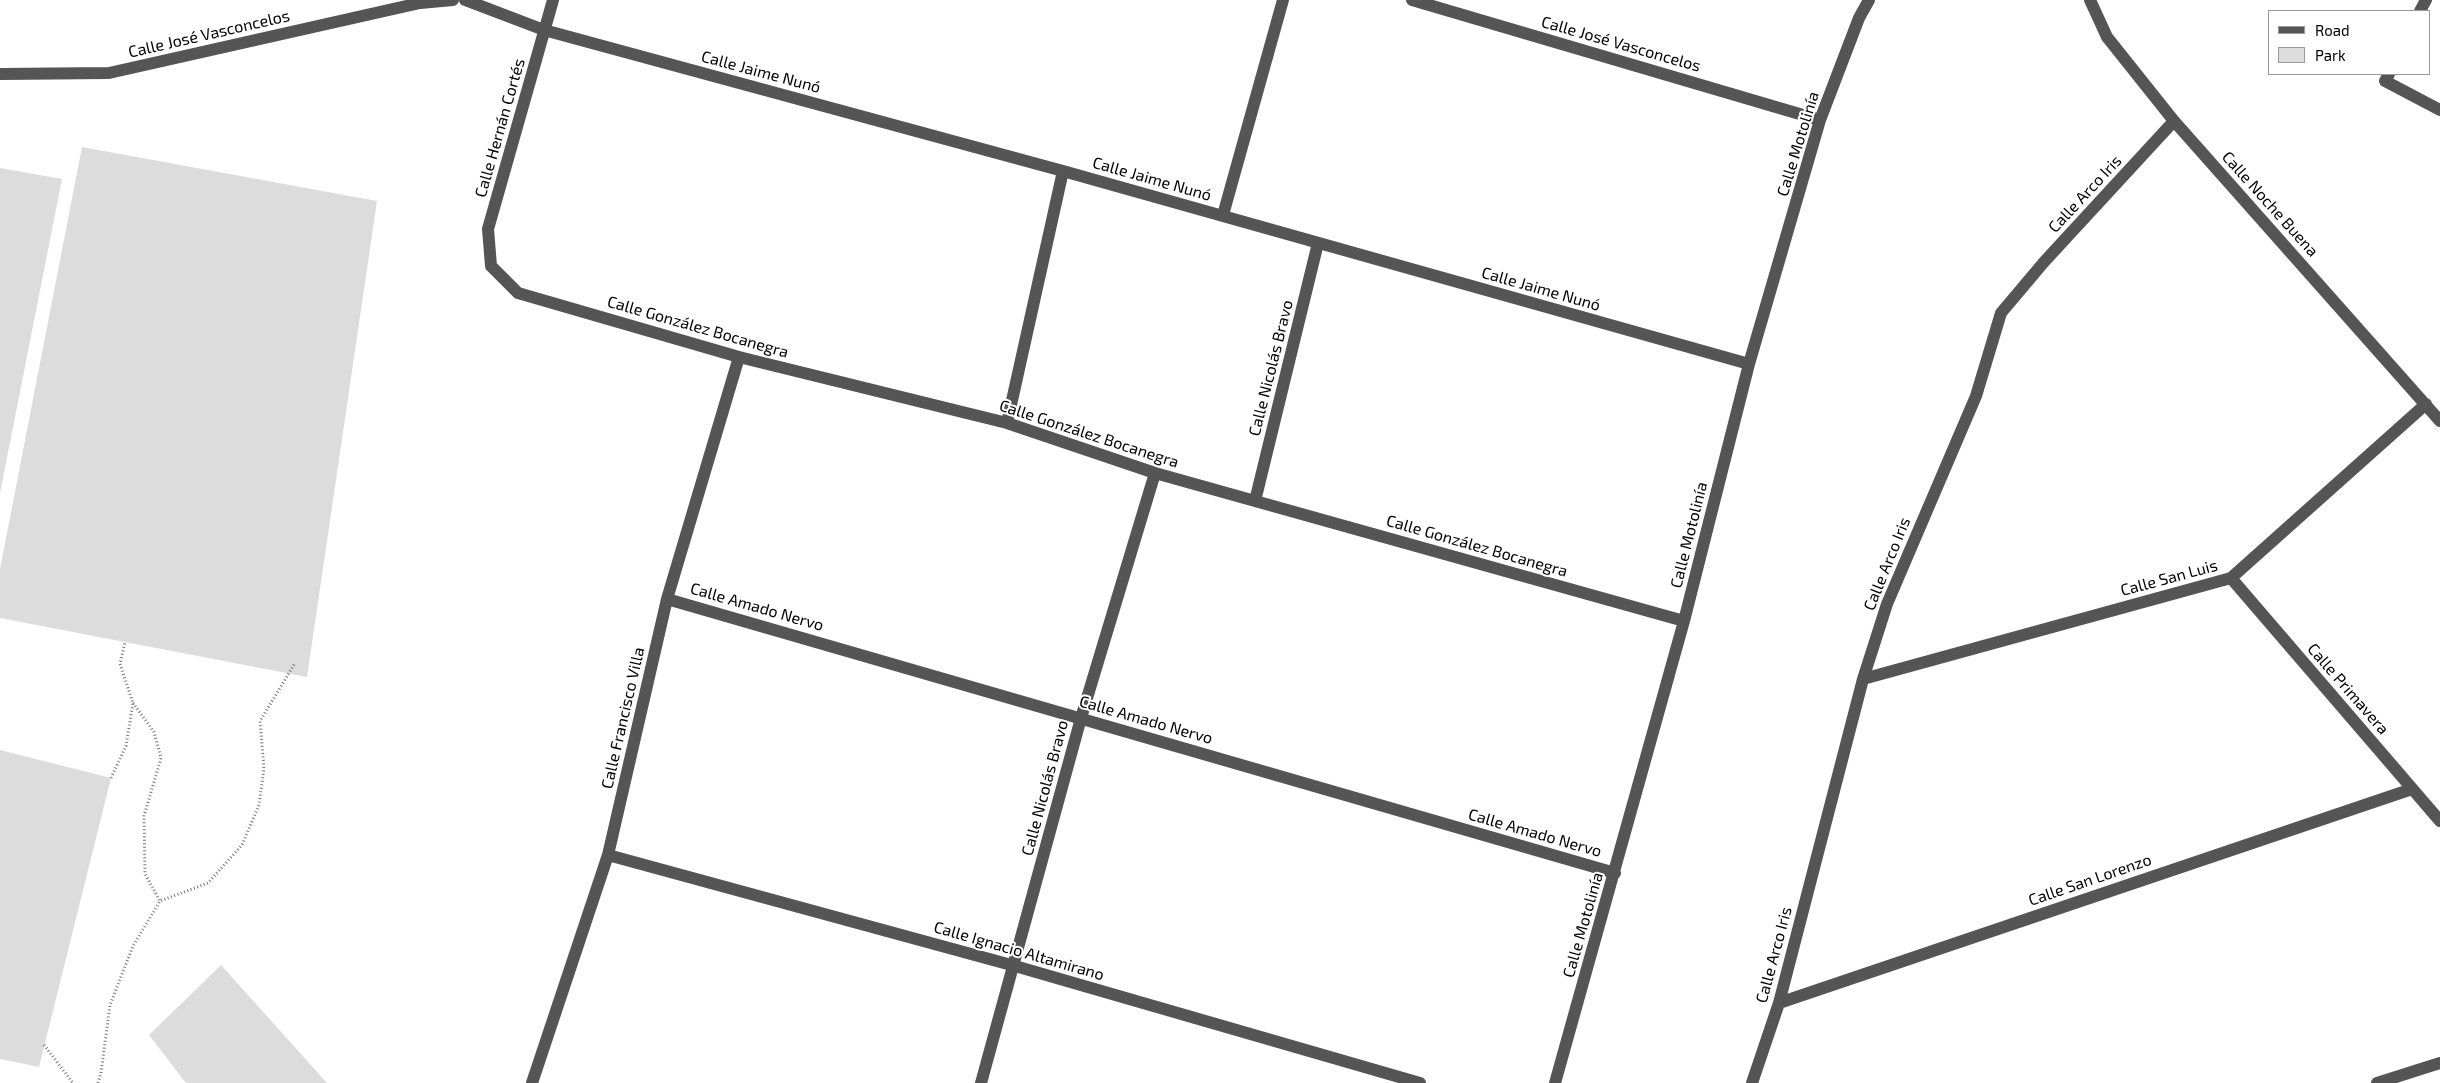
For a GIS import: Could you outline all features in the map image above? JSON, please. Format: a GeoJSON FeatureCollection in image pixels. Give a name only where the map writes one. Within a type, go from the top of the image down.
{"type":"FeatureCollection","features":[{"type":"Feature","properties":{"kind":"street","name":"Calle José Vasconcelos"},"geometry":{"type":"LineString","coordinates":[[0,74],[109,73],[420,3],[453,0]]}},
{"type":"Feature","properties":{"kind":"street"},"geometry":{"type":"LineString","coordinates":[[464,0],[544,30]]}},
{"type":"Feature","properties":{"kind":"street","name":"Calle Hernán Cortés"},"geometry":{"type":"LineString","coordinates":[[492,266],[488,229],[553,0]]}},
{"type":"Feature","properties":{"kind":"street"},"geometry":{"type":"LineString","coordinates":[[1223,216],[1283,0]]}},
{"type":"Feature","properties":{"kind":"street","name":"Calle José Vasconcelos"},"geometry":{"type":"LineString","coordinates":[[1412,0],[1820,120]]}},
{"type":"Feature","properties":{"kind":"street","name":"Calle Motolinía"},"geometry":{"type":"LineString","coordinates":[[1555,1083],[1684,621],[1749,364],[1820,120],[1859,18],[1869,0]]}},
{"type":"Feature","properties":{"kind":"street","name":"Calle Noche Buena"},"geometry":{"type":"LineString","coordinates":[[2090,0],[2107,37],[2174,121],[2440,421]]}},
{"type":"Feature","properties":{"kind":"street","name":"Calle Jaime Nunó"},"geometry":{"type":"LineString","coordinates":[[544,30],[1064,171],[1749,364]]}},
{"type":"Feature","properties":{"kind":"street"},"geometry":{"type":"LineString","coordinates":[[2388,75],[2385,81],[2440,110]]}},
{"type":"Feature","properties":{"kind":"street","name":"Calle Arco Iris"},"geometry":{"type":"LineString","coordinates":[[1752,1083],[1779,1003],[1863,679],[1887,604],[1976,396],[2001,313],[2044,262],[2174,121]]}},
{"type":"Feature","properties":{"kind":"street"},"geometry":{"type":"LineString","coordinates":[[1007,423],[1064,171]]}},
{"type":"Feature","properties":{"kind":"street","name":"Calle Nicolás Bravo"},"geometry":{"type":"LineString","coordinates":[[1254,501],[1318,243]]}},
{"type":"Feature","properties":{"kind":"street","name":"Calle González Bocanegra"},"geometry":{"type":"LineString","coordinates":[[492,266],[518,293],[739,357],[1007,423],[1155,473],[1684,621]]}},
{"type":"Feature","properties":{"kind":"street","name":"Calle Francisco Villa"},"geometry":{"type":"LineString","coordinates":[[532,1083],[608,855],[667,598],[739,357]]}},
{"type":"Feature","properties":{"kind":"street","name":"Calle San Luis"},"geometry":{"type":"LineString","coordinates":[[1863,679],[2231,578],[2426,404]]}},
{"type":"Feature","properties":{"kind":"street","name":"Calle Nicolás Bravo"},"geometry":{"type":"LineString","coordinates":[[981,1083],[1015,966],[1081,718],[1155,473]]}},
{"type":"Feature","properties":{"kind":"street","name":"Calle Primavera"},"geometry":{"type":"LineString","coordinates":[[2231,578],[2440,821]]}},
{"type":"Feature","properties":{"kind":"street","name":"Calle Amado Nervo"},"geometry":{"type":"LineString","coordinates":[[667,598],[1615,873]]}},
{"type":"Feature","properties":{"kind":"street","name":"Calle San Lorenzo"},"geometry":{"type":"LineString","coordinates":[[1779,1003],[2412,789]]}},
{"type":"Feature","properties":{"kind":"street","name":"Calle Ignacio Altamirano"},"geometry":{"type":"LineString","coordinates":[[608,855],[1015,966],[1420,1083]]}},
{"type":"Feature","properties":{"kind":"street"},"geometry":{"type":"LineString","coordinates":[[2377,1083],[2440,1063]]}},
{"type":"Feature","properties":{"kind":"path"},"geometry":{"type":"LineString","coordinates":[[125,642],[120,664],[133,703],[154,732],[161,758],[144,816],[145,874],[160,901]]}},
{"type":"Feature","properties":{"kind":"path"},"geometry":{"type":"LineString","coordinates":[[98,1083],[110,1005],[133,946],[160,901],[208,883],[242,845],[259,805],[264,768],[260,721],[295,663]]}},
{"type":"Feature","properties":{"kind":"path"},"geometry":{"type":"LineString","coordinates":[[111,778],[126,746],[133,703]]}},
{"type":"Feature","properties":{"kind":"path"},"geometry":{"type":"LineString","coordinates":[[44,1045],[73,1083]]}},
{"type":"Feature","properties":{"kind":"green space"},"geometry":{"type":"Polygon","coordinates":[[[82,147],[377,201],[307,677],[0,618],[0,569],[82,147]]]}},
{"type":"Feature","properties":{"kind":"green space"},"geometry":{"type":"Polygon","coordinates":[[[0,168],[62,179],[0,493],[0,168]]]}},
{"type":"Feature","properties":{"kind":"green space"},"geometry":{"type":"Polygon","coordinates":[[[0,750],[111,778],[39,1067],[0,1059],[0,750]]]}},
{"type":"Feature","properties":{"kind":"green space"},"geometry":{"type":"Polygon","coordinates":[[[221,965],[327,1083],[186,1083],[149,1035],[221,965]]]}}]}
